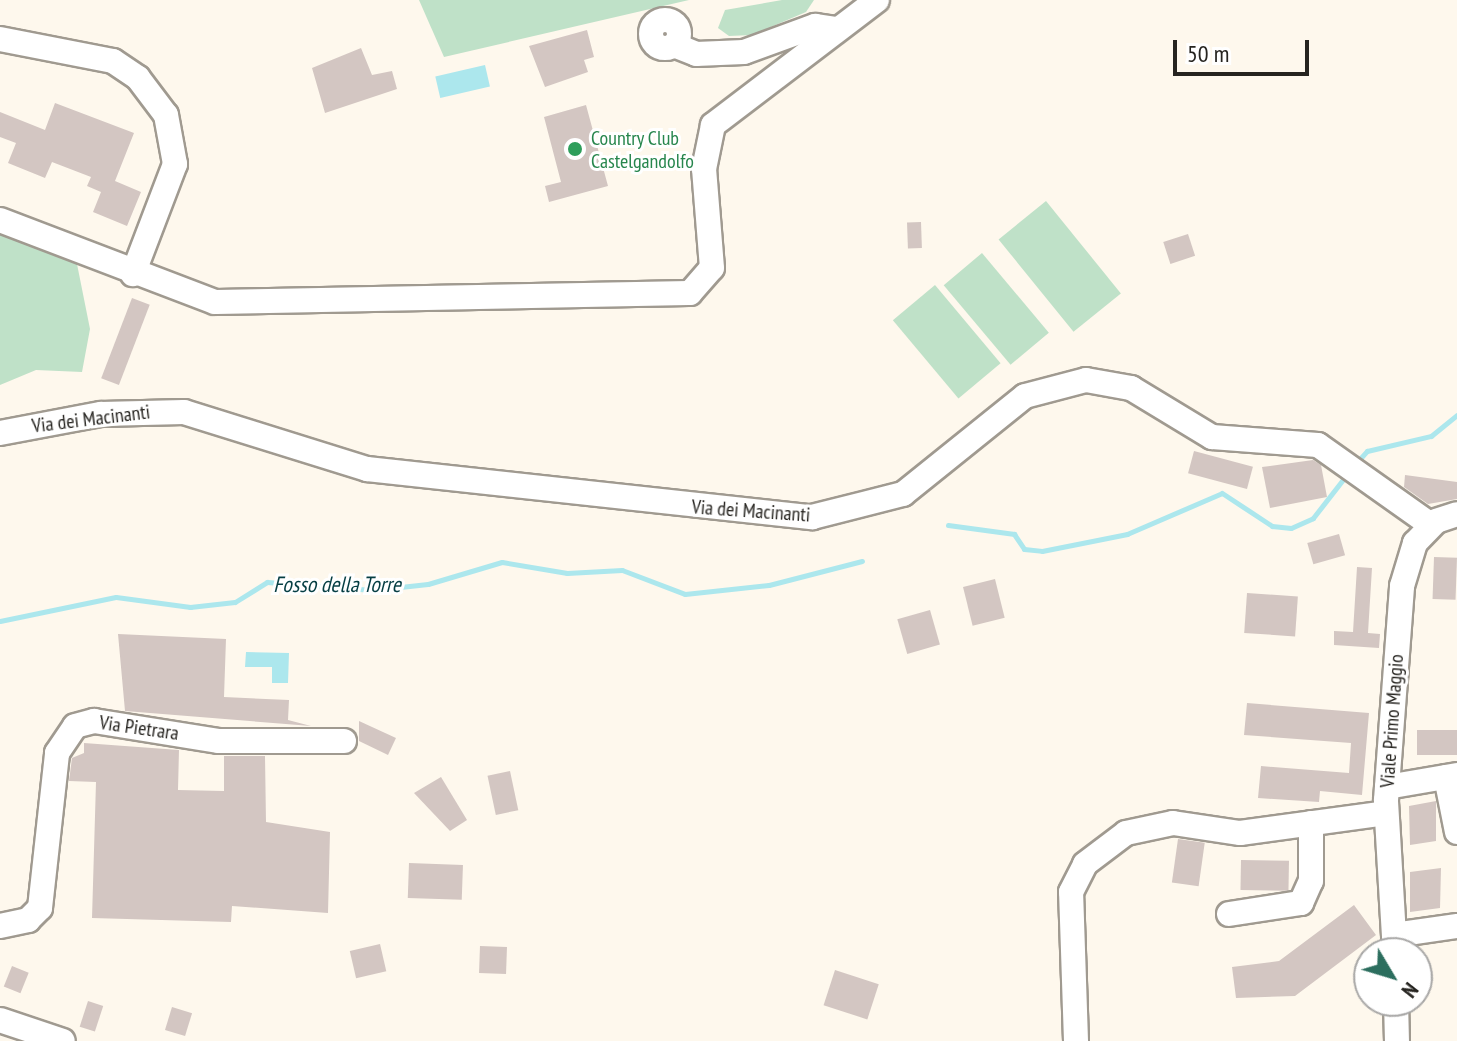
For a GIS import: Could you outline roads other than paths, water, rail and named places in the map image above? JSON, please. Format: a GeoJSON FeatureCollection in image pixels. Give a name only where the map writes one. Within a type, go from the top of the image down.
{"type":"FeatureCollection","features":[{"type":"Feature","properties":{"kind":"street"},"geometry":{"type":"LineString","coordinates":[[0,220],[197,299],[236,303],[697,291],[712,262],[704,169],[713,125],[877,0]]}},
{"type":"Feature","properties":{"kind":"street"},"geometry":{"type":"LineString","coordinates":[[674,45],[696,54],[744,52],[815,26],[837,29]]}},
{"type":"Feature","properties":{"kind":"street"},"geometry":{"type":"LineString","coordinates":[[0,39],[113,61],[138,78],[166,115],[175,164],[133,274]]}},
{"type":"Feature","properties":{"kind":"street","name":"Via dei Macinanti"},"geometry":{"type":"LineString","coordinates":[[0,433],[101,414],[184,412],[377,471],[812,517],[903,494],[1025,396],[1086,380],[1131,388],[1212,437],[1304,441],[1353,468],[1431,525]]}},
{"type":"Feature","properties":{"kind":"street"},"geometry":{"type":"LineString","coordinates":[[1431,525],[1457,514]]}},
{"type":"Feature","properties":{"kind":"street","name":"Viale Primo Maggio"},"geometry":{"type":"LineString","coordinates":[[1394,937],[1386,813],[1402,586],[1412,549],[1431,525]]}},
{"type":"Feature","properties":{"kind":"street","name":"Via Pietrara"},"geometry":{"type":"LineString","coordinates":[[0,926],[28,920],[40,908],[57,753],[75,726],[94,721],[226,741],[344,741]]}},
{"type":"Feature","properties":{"kind":"street"},"geometry":{"type":"LineString","coordinates":[[1387,787],[1452,776],[1457,832]]}},
{"type":"Feature","properties":{"kind":"street"},"geometry":{"type":"LineString","coordinates":[[1076,1041],[1071,892],[1085,864],[1141,826],[1240,833],[1386,813]]}},
{"type":"Feature","properties":{"kind":"street"},"geometry":{"type":"LineString","coordinates":[[1229,914],[1301,903],[1311,881],[1311,823]]}},
{"type":"Feature","properties":{"kind":"street"},"geometry":{"type":"LineString","coordinates":[[1418,937],[1457,926]]}},
{"type":"Feature","properties":{"kind":"street"},"geometry":{"type":"LineString","coordinates":[[1396,1017],[1397,1041]]}},
{"type":"Feature","properties":{"kind":"street"},"geometry":{"type":"LineString","coordinates":[[0,1020],[63,1041]]}},
{"type":"Feature","properties":{"kind":"water"},"geometry":{"type":"Polygon","coordinates":[[[485,65],[490,86],[440,98],[435,76],[485,65]]]}},
{"type":"Feature","properties":{"kind":"water"},"geometry":{"type":"Polygon","coordinates":[[[246,652],[289,653],[288,683],[272,683],[272,667],[245,667],[246,652]]]}},
{"type":"Feature","properties":{"kind":"waterway","name":"Fosso della Torre"},"geometry":{"type":"LineString","coordinates":[[1357,462],[1367,451],[1431,436],[1457,415]]}},
{"type":"Feature","properties":{"kind":"waterway","name":"Fosso della Torre"},"geometry":{"type":"LineString","coordinates":[[948,525],[1014,534],[1024,549],[1042,551],[1127,534],[1222,493],[1272,526],[1291,528],[1313,518],[1348,473]]}},
{"type":"Feature","properties":{"kind":"waterway","name":"Fosso della Torre"},"geometry":{"type":"LineString","coordinates":[[0,621],[116,597],[190,607],[235,602],[267,582],[373,590],[428,584],[502,562],[567,573],[622,570],[685,594],[769,585],[862,561]]}},
{"type":"Feature","properties":{"kind":"place","name":"Country Club Castelgandolfo"},"geometry":{"type":"Point","coordinates":[575,149]}}]}
